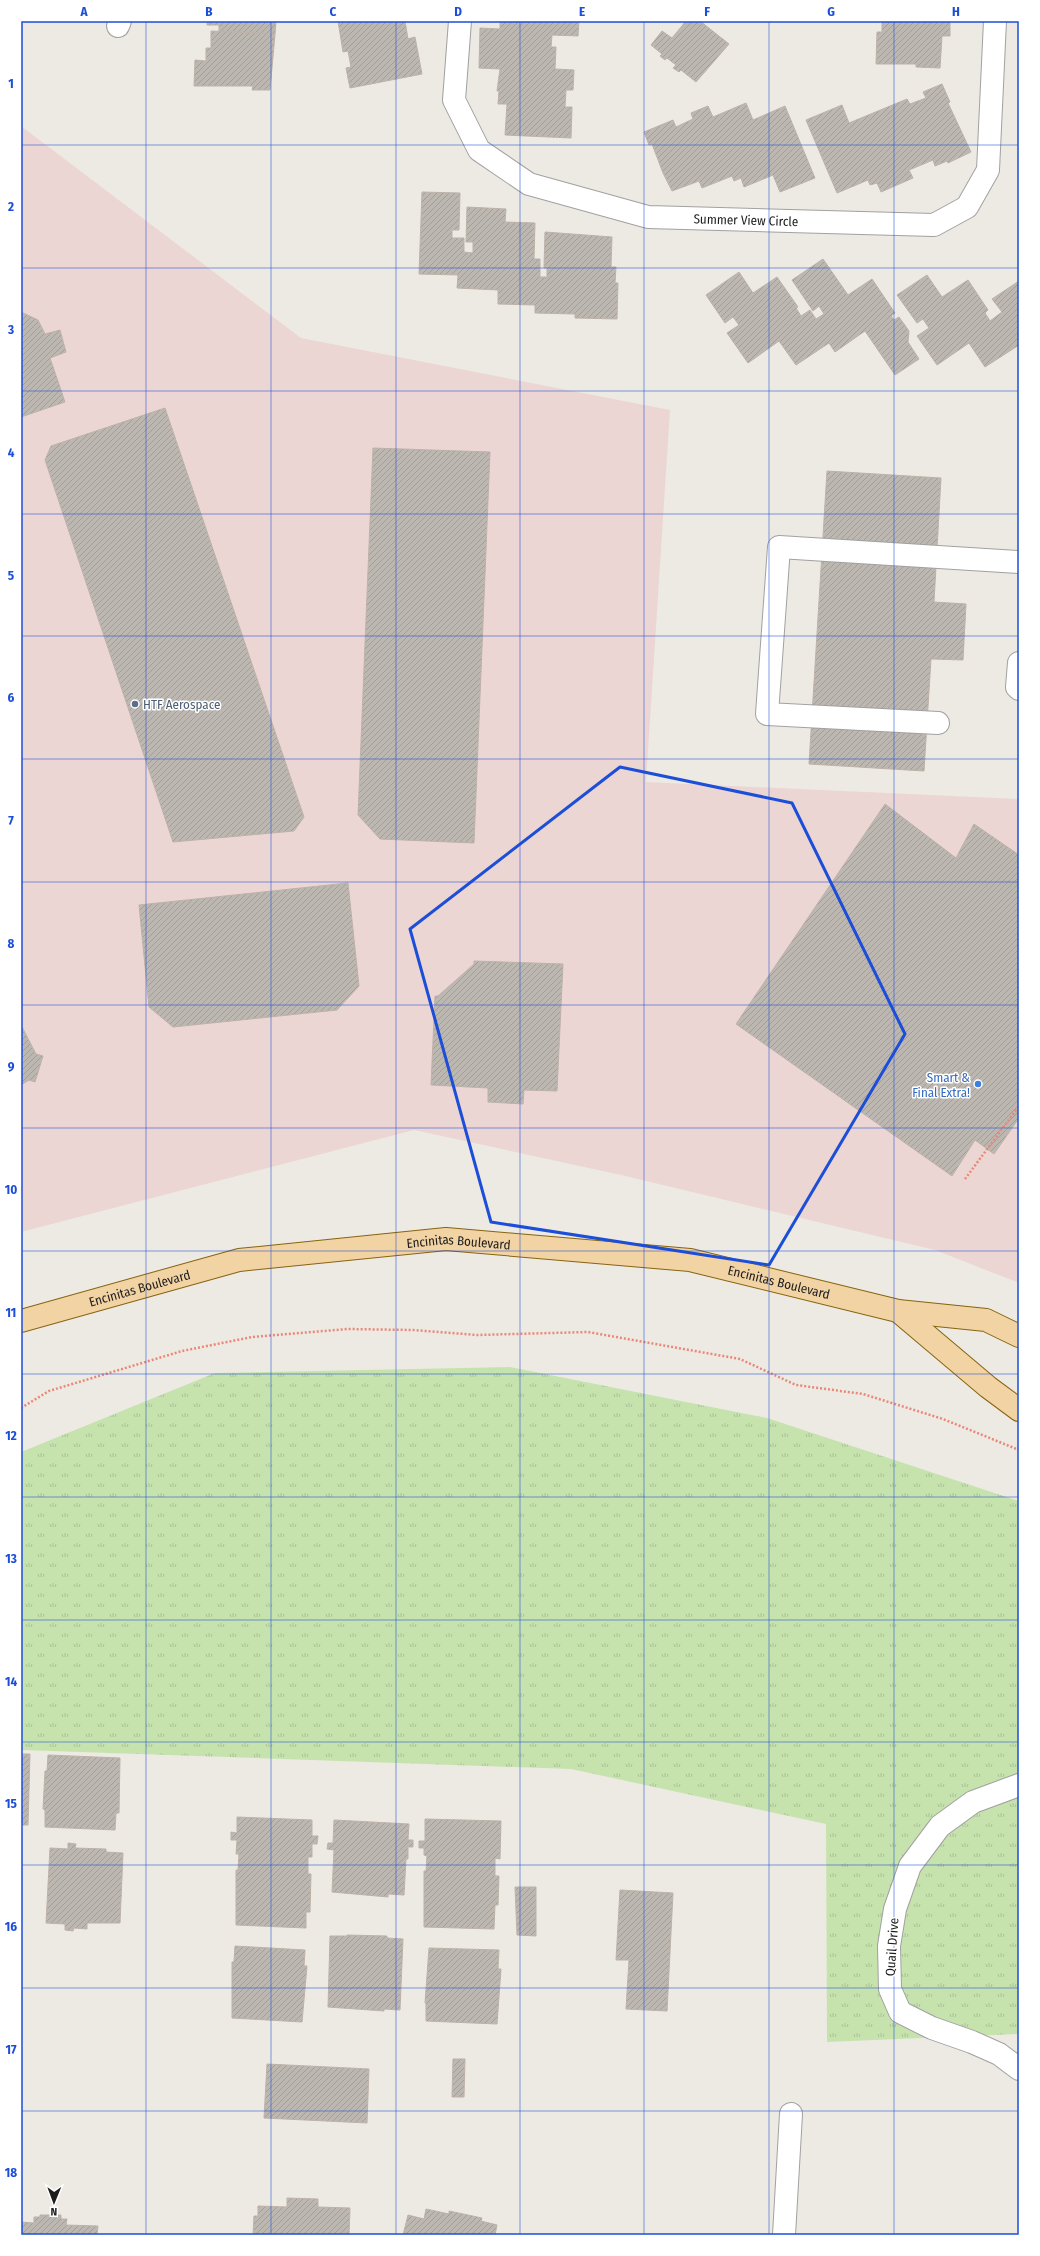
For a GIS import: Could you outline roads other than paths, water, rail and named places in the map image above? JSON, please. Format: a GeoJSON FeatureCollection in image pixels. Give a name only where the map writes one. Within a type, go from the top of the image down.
{"type":"FeatureCollection","features":[{"type":"Feature","properties":{"kind":"main road","name":"Encinitas Boulevard"},"geometry":{"type":"LineString","coordinates":[[21,1321],[239,1260],[446,1239],[690,1260],[898,1311],[986,1320],[1019,1336]]}},
{"type":"Feature","properties":{"kind":"main road","name":"Encinitas Boulevard"},"geometry":{"type":"LineString","coordinates":[[898,1311],[988,1387],[1019,1410]]}},
{"type":"Feature","properties":{"kind":"street","name":"Summer View Circle"},"geometry":{"type":"LineString","coordinates":[[460,21],[454,100],[479,150],[529,184],[648,217],[934,225],[967,207],[988,170],[995,21]]}},
{"type":"Feature","properties":{"kind":"street"},"geometry":{"type":"LineString","coordinates":[[938,724],[767,714],[779,547],[1019,562]]}},
{"type":"Feature","properties":{"kind":"street"},"geometry":{"type":"LineString","coordinates":[[1019,663],[1017,687],[1019,689]]}},
{"type":"Feature","properties":{"kind":"street","name":"Quail Drive"},"geometry":{"type":"LineString","coordinates":[[1019,1785],[973,1802],[940,1826],[910,1866],[895,1909],[889,1946],[890,1989],[900,2012],[932,2028],[972,2042],[999,2054],[1019,2069]]}},
{"type":"Feature","properties":{"kind":"street"},"geometry":{"type":"LineString","coordinates":[[784,2235],[791,2114]]}},
{"type":"Feature","properties":{"kind":"place","name":"HTF Aerospace"},"geometry":{"type":"Point","coordinates":[135,704]}},
{"type":"Feature","properties":{"kind":"place","name":"Smart & Final Extra!"},"geometry":{"type":"Point","coordinates":[978,1084]}}]}
